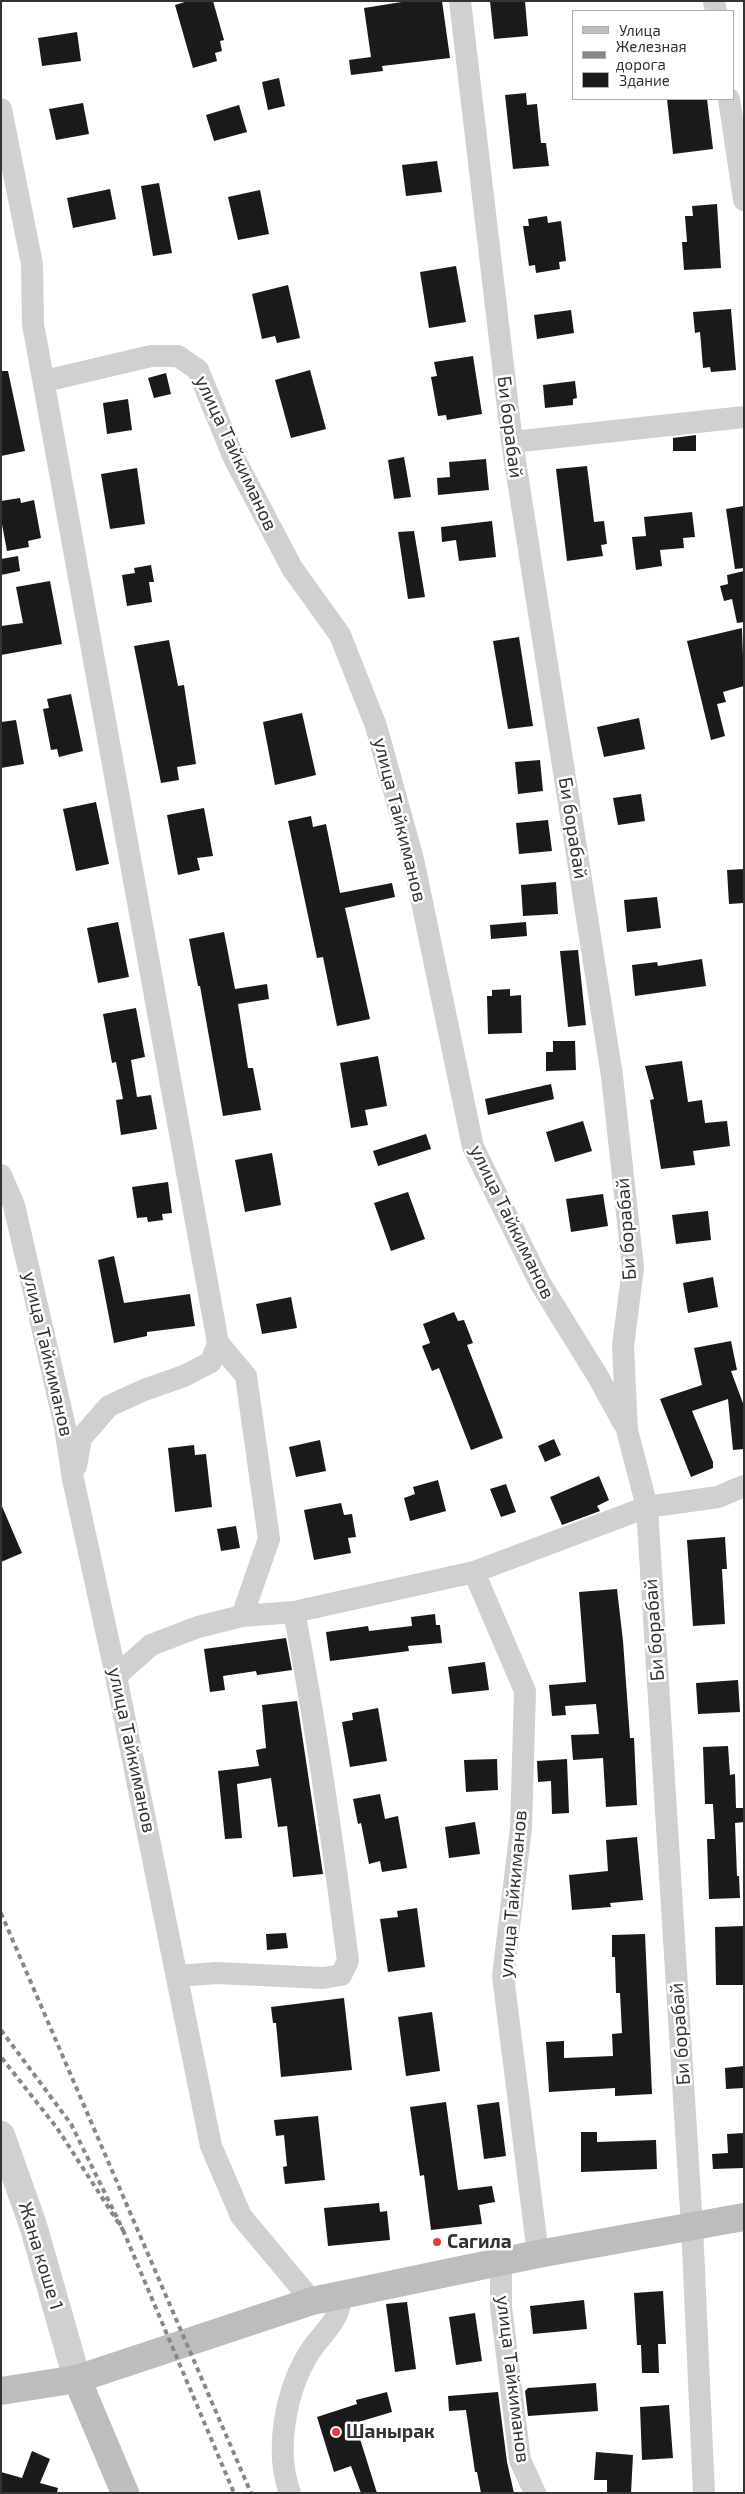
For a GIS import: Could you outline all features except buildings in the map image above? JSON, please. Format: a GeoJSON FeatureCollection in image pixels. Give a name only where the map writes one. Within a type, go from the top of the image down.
{"type":"FeatureCollection","features":[{"type":"Feature","properties":{"kind":"main road"},"geometry":{"type":"LineString","coordinates":[[1,2392],[77,2379],[312,2300],[538,2254],[744,2217]]}},
{"type":"Feature","properties":{"kind":"main road"},"geometry":{"type":"LineString","coordinates":[[77,2379],[125,2493]]}},
{"type":"Feature","properties":{"kind":"street","name":"Би борабай"},"geometry":{"type":"LineString","coordinates":[[460,1],[512,442],[612,1076],[632,1268],[623,1346],[626,1430],[647,1508],[692,2226],[704,2493]]}},
{"type":"Feature","properties":{"kind":"street"},"geometry":{"type":"LineString","coordinates":[[729,100],[744,200]]}},
{"type":"Feature","properties":{"kind":"street"},"geometry":{"type":"LineString","coordinates":[[1,109],[32,264],[33,324],[45,381],[218,1343],[246,1376],[269,1539],[242,1616]]}},
{"type":"Feature","properties":{"kind":"street","name":"улица Тайкиманов"},"geometry":{"type":"LineString","coordinates":[[45,381],[151,356],[178,356],[198,370],[234,458],[292,568],[340,635],[376,726],[413,859],[472,1147],[540,1283],[597,1375],[626,1430]]}},
{"type":"Feature","properties":{"kind":"street"},"geometry":{"type":"LineString","coordinates":[[512,442],[744,417]]}},
{"type":"Feature","properties":{"kind":"street","name":"улица Тайкиманов"},"geometry":{"type":"LineString","coordinates":[[1,1175],[14,1205],[65,1427],[73,1479],[116,1676],[211,2146],[241,2216],[312,2300]]}},
{"type":"Feature","properties":{"kind":"street"},"geometry":{"type":"LineString","coordinates":[[73,1479],[81,1438],[109,1406],[144,1390],[184,1376],[211,1362],[218,1343]]}},
{"type":"Feature","properties":{"kind":"street"},"geometry":{"type":"LineString","coordinates":[[116,1676],[151,1645],[198,1627],[242,1616],[294,1612],[474,1572],[647,1508],[718,1497],[744,1486]]}},
{"type":"Feature","properties":{"kind":"street","name":"улица Тайкиманов"},"geometry":{"type":"LineString","coordinates":[[474,1572],[525,1691],[521,1828],[502,1976],[538,2254]]}},
{"type":"Feature","properties":{"kind":"street"},"geometry":{"type":"LineString","coordinates":[[178,1976],[216,1973],[324,1978],[341,1974],[348,1961],[328,1803],[312,1700],[294,1612]]}},
{"type":"Feature","properties":{"kind":"street","name":"Жана коше 1"},"geometry":{"type":"LineString","coordinates":[[1,2135],[33,2225],[77,2379]]}},
{"type":"Feature","properties":{"kind":"street","name":"улица Тайкиманов"},"geometry":{"type":"LineString","coordinates":[[501,2262],[501,2307],[520,2460],[535,2493]]}},
{"type":"Feature","properties":{"kind":"street"},"geometry":{"type":"LineString","coordinates":[[290,2493],[284,2479],[282,2427],[298,2379],[310,2352],[336,2318],[342,2294]]}},
{"type":"Feature","properties":{"kind":"railway"},"geometry":{"type":"LineString","coordinates":[[1,1913],[251,2493]]}},
{"type":"Feature","properties":{"kind":"railway"},"geometry":{"type":"LineString","coordinates":[[1,2030],[71,2124],[123,2230],[57,2128],[1,2057]]}},
{"type":"Feature","properties":{"kind":"railway"},"geometry":{"type":"LineString","coordinates":[[123,2230],[234,2493]]}},
{"type":"Feature","properties":{"kind":"place","name":"Сагила"},"geometry":{"type":"Point","coordinates":[437,2242]}},
{"type":"Feature","properties":{"kind":"place","name":"Шанырак"},"geometry":{"type":"Point","coordinates":[336,2432]}}]}
